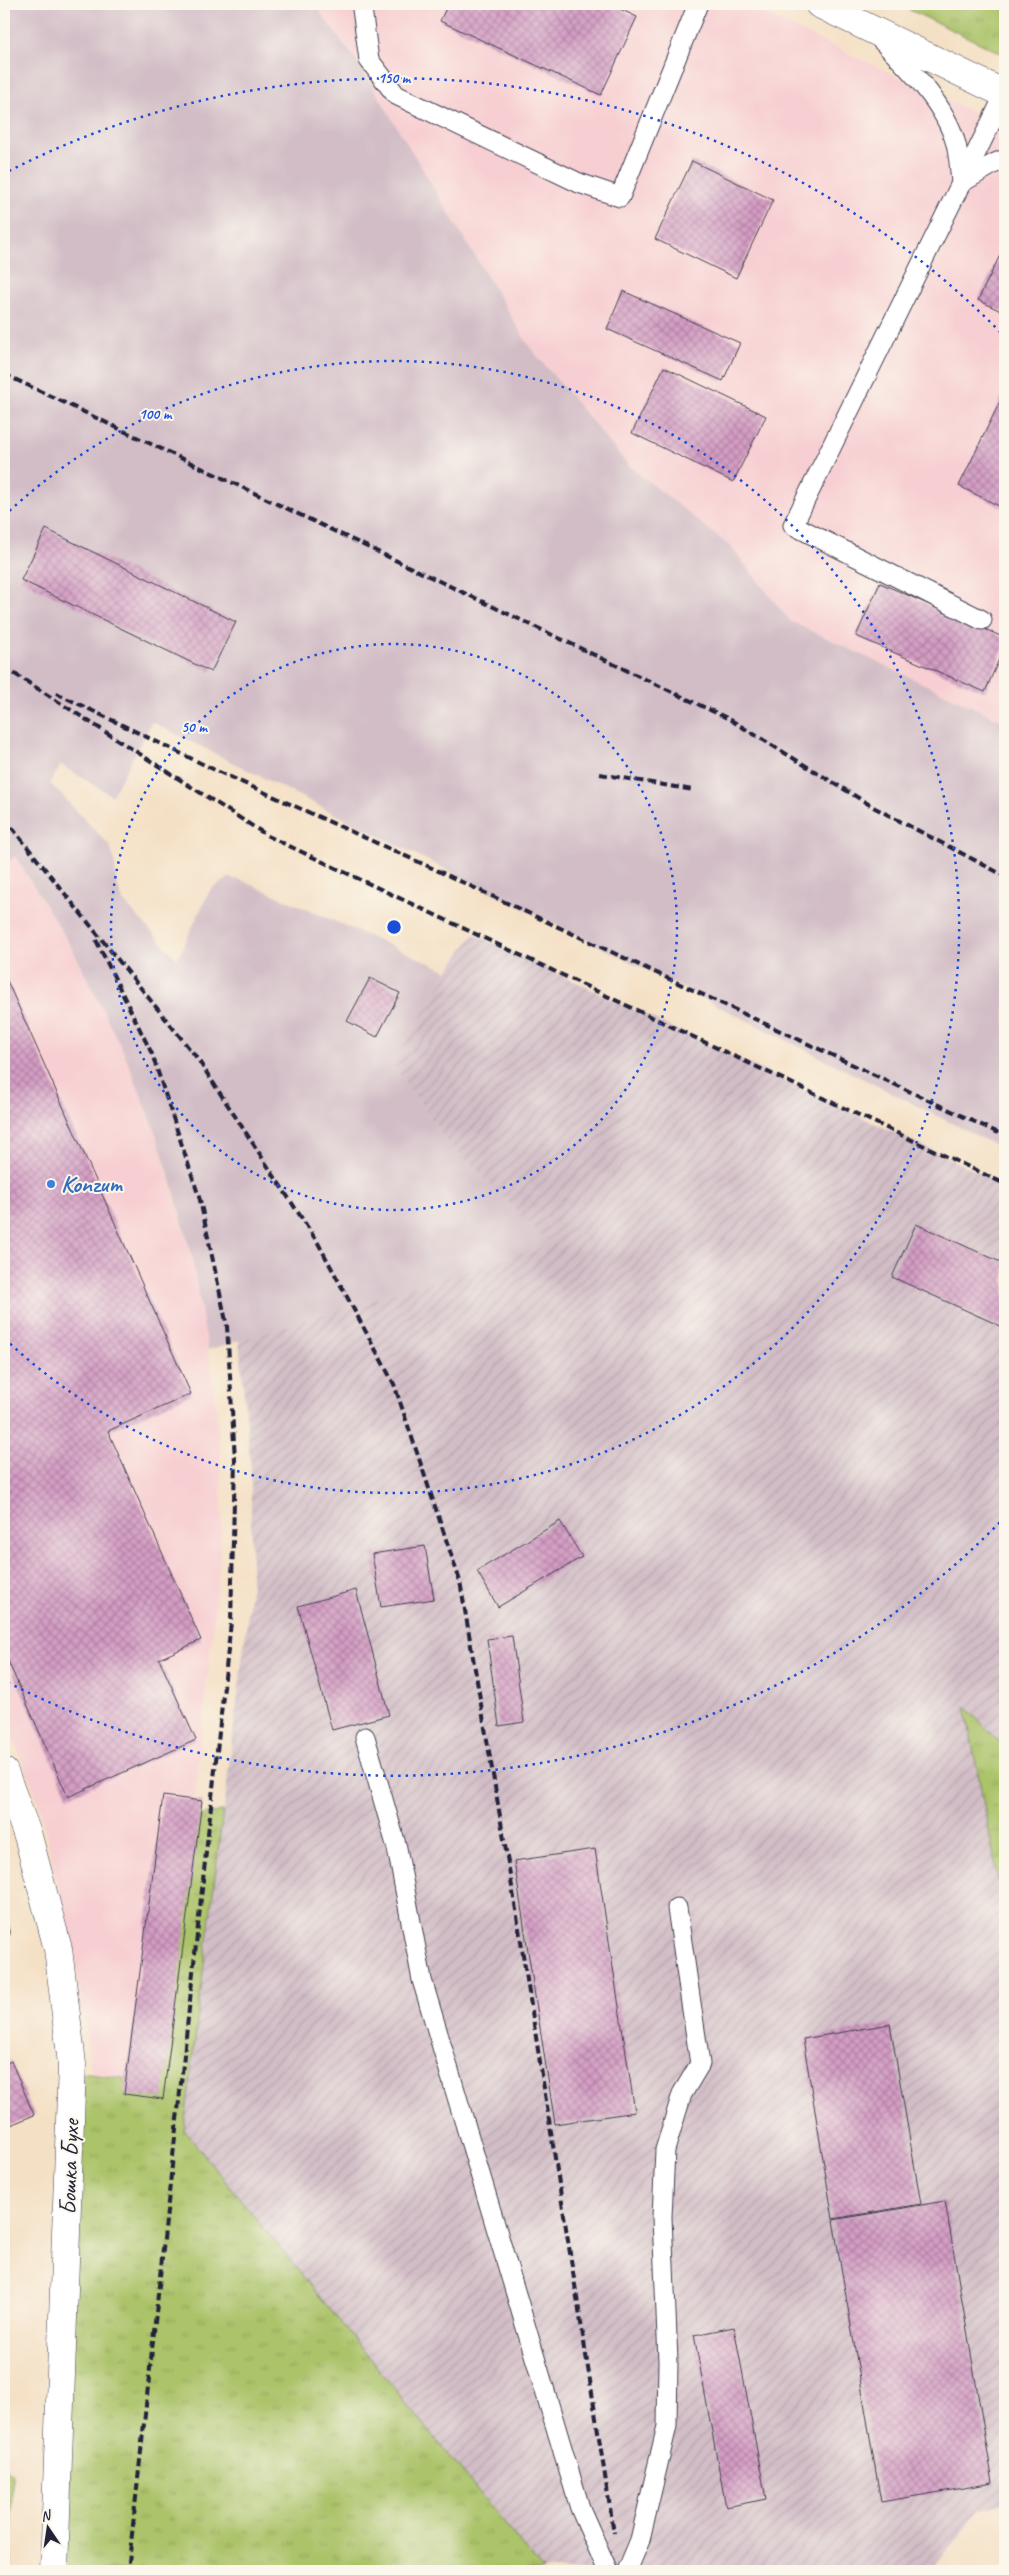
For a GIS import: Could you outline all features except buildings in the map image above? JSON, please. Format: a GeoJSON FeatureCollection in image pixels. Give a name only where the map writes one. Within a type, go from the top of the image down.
{"type":"FeatureCollection","features":[{"type":"Feature","properties":{"kind":"street"},"geometry":{"type":"LineString","coordinates":[[820,4],[1005,94]]}},
{"type":"Feature","properties":{"kind":"street","name":"Бошка Бухе"},"geometry":{"type":"LineString","coordinates":[[4,1772],[28,1836],[58,1949],[72,2064],[54,2571]]}},
{"type":"Feature","properties":{"kind":"lane"},"geometry":{"type":"LineString","coordinates":[[362,9],[369,60],[396,95],[579,183],[620,197],[698,4]]}},
{"type":"Feature","properties":{"kind":"lane"},"geometry":{"type":"LineString","coordinates":[[868,28],[911,70],[940,111],[956,143],[962,183]]}},
{"type":"Feature","properties":{"kind":"lane"},"geometry":{"type":"LineString","coordinates":[[982,620],[793,525],[1005,94]]}},
{"type":"Feature","properties":{"kind":"lane"},"geometry":{"type":"LineString","coordinates":[[962,183],[995,162],[1005,159]]}},
{"type":"Feature","properties":{"kind":"lane"},"geometry":{"type":"LineString","coordinates":[[365,1737],[397,1848],[422,1980],[580,2508],[608,2571]]}},
{"type":"Feature","properties":{"kind":"lane"},"geometry":{"type":"LineString","coordinates":[[627,2571],[640,2540],[667,2426],[668,2361],[662,2217],[666,2150],[682,2094],[700,2064],[677,1908]]}},
{"type":"Feature","properties":{"kind":"shaded area"},"geometry":{"type":"Polygon","coordinates":[[[4,4],[314,4],[359,64],[529,346],[628,465],[732,548],[790,621],[1005,722],[1005,1150],[152,722],[112,796],[61,765],[50,783],[110,846],[115,862],[116,882],[123,901],[177,959],[210,890],[229,878],[241,880],[448,971],[392,1064],[445,1139],[551,1244],[208,1350],[192,1256],[171,1181],[152,1122],[124,1053],[72,948],[15,856],[4,865],[4,4]]]}},
{"type":"Feature","properties":{"kind":"shaded area"},"geometry":{"type":"Polygon","coordinates":[[[314,4],[743,4],[1005,127],[1005,722],[790,621],[732,548],[628,465],[529,346],[359,64],[314,4]]]}},
{"type":"Feature","properties":{"kind":"shaded area"},"geometry":{"type":"Polygon","coordinates":[[[14,856],[72,948],[124,1053],[152,1122],[192,1256],[214,1388],[220,1447],[222,1520],[218,1579],[196,1787],[155,2082],[92,2076],[75,1958],[38,1801],[4,1716],[4,865],[14,856]]]}},
{"type":"Feature","properties":{"kind":"shaded area"},"geometry":{"type":"Polygon","coordinates":[[[474,934],[1005,1185],[1005,1748],[966,1707],[1005,1915],[1005,2504],[978,2511],[931,2571],[543,2571],[184,2130],[251,1589],[251,1469],[239,1340],[550,1244],[445,1139],[392,1064],[448,971],[474,934]]]}},
{"type":"Feature","properties":{"kind":"green space"},"geometry":{"type":"Polygon","coordinates":[[[897,4],[1005,4],[1005,55],[897,4]]]}},
{"type":"Feature","properties":{"kind":"green space"},"geometry":{"type":"Polygon","coordinates":[[[965,1706],[1005,1748],[1005,1915],[965,1706]]]}},
{"type":"Feature","properties":{"kind":"green space"},"geometry":{"type":"Polygon","coordinates":[[[223,1811],[184,2130],[543,2571],[62,2571],[80,2073],[155,2082],[191,1817],[223,1811]]]}},
{"type":"Feature","properties":{"kind":"green space"},"geometry":{"type":"Polygon","coordinates":[[[4,2466],[12,2475],[11,2571],[4,2571],[4,2466]]]}},
{"type":"Feature","properties":{"kind":"railway"},"geometry":{"type":"LineString","coordinates":[[4,374],[729,719],[875,808],[1005,876]]}},
{"type":"Feature","properties":{"kind":"railway"},"geometry":{"type":"LineString","coordinates":[[4,667],[268,836],[1005,1184]]}},
{"type":"Feature","properties":{"kind":"railway"},"geometry":{"type":"LineString","coordinates":[[56,693],[217,771],[432,868],[1005,1136]]}},
{"type":"Feature","properties":{"kind":"railway"},"geometry":{"type":"LineString","coordinates":[[600,774],[693,790]]}},
{"type":"Feature","properties":{"kind":"railway"},"geometry":{"type":"LineString","coordinates":[[4,818],[197,1058],[318,1243],[394,1384],[460,1581],[516,1910],[614,2533]]}},
{"type":"Feature","properties":{"kind":"railway"},"geometry":{"type":"LineString","coordinates":[[96,940],[152,1054],[200,1200],[227,1326],[235,1460],[231,1622],[128,2571]]}},
{"type":"Feature","properties":{"kind":"place","name":"Konzum"},"geometry":{"type":"Point","coordinates":[51,1184]}}]}
